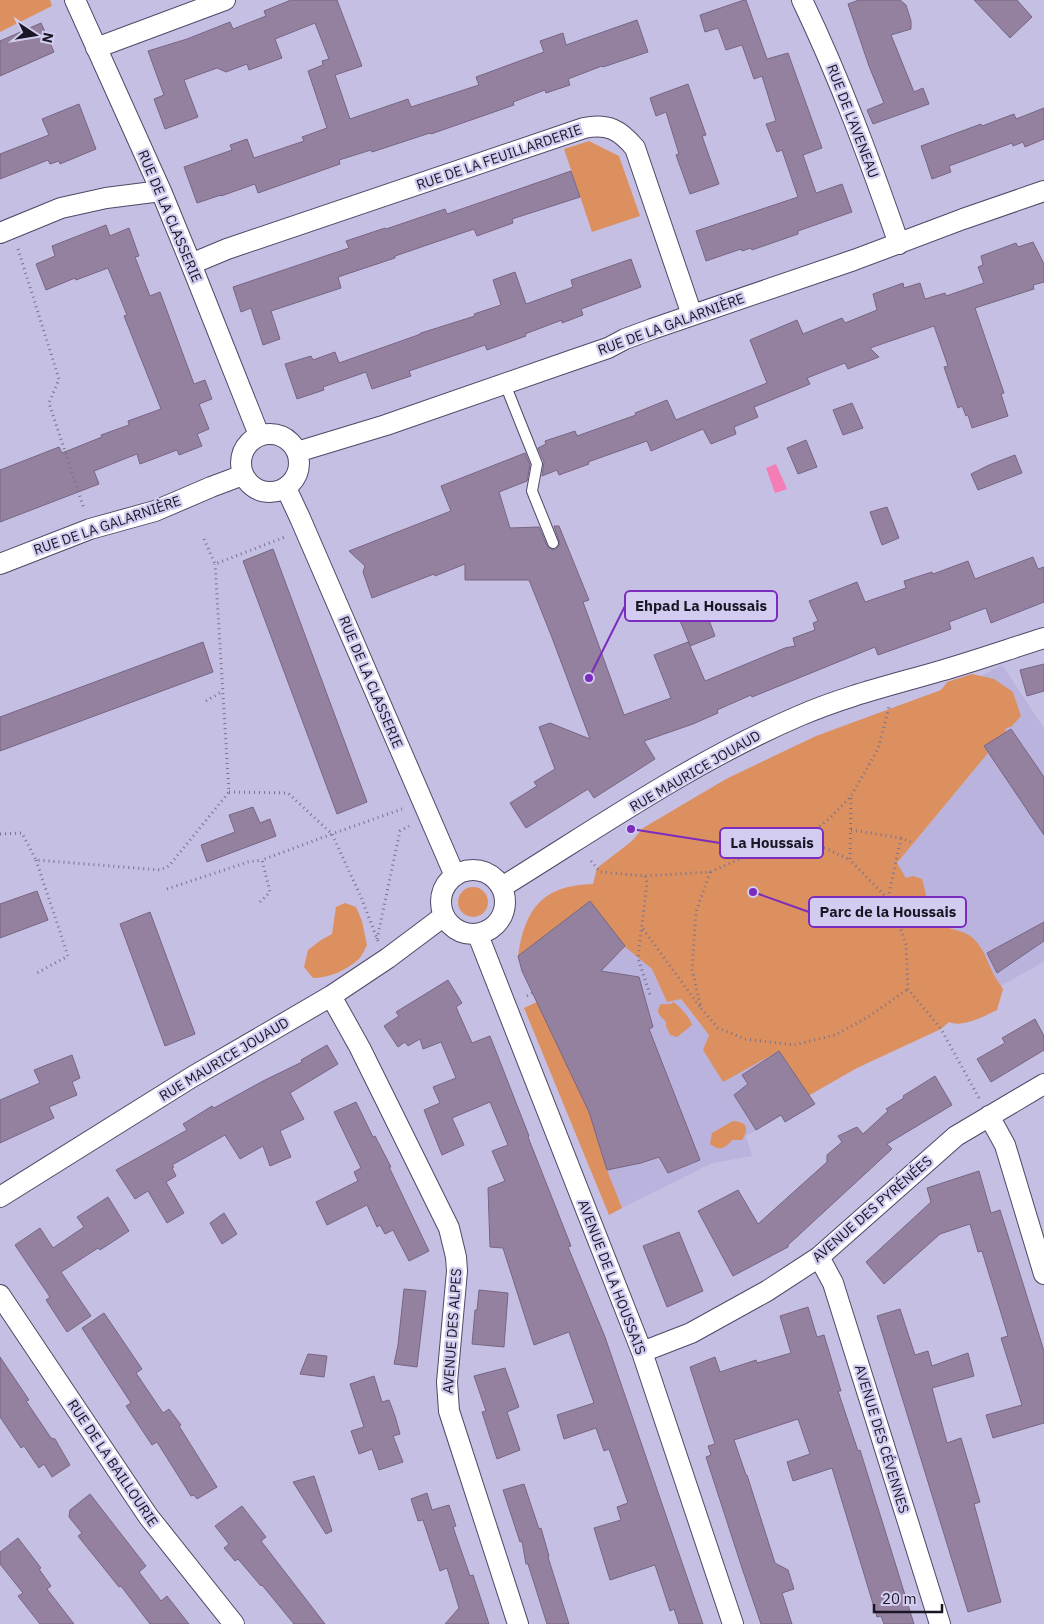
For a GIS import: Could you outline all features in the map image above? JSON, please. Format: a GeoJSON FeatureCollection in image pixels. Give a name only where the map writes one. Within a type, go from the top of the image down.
{"type":"FeatureCollection","features":[{"type":"Feature","properties":{"kind":"street","name":"RUE DE LA CLASSERIE"},"geometry":{"type":"LineString","coordinates":[[75,0],[161,192],[259,435]]}},
{"type":"Feature","properties":{"kind":"street"},"geometry":{"type":"LineString","coordinates":[[96,48],[225,0]]}},
{"type":"Feature","properties":{"kind":"street","name":"RUE DE L'AVENEAU"},"geometry":{"type":"LineString","coordinates":[[802,0],[836,72],[899,244]]}},
{"type":"Feature","properties":{"kind":"street","name":"RUE DE LA FEUILLARDERIE"},"geometry":{"type":"LineString","coordinates":[[191,264],[227,249],[597,125],[614,129],[624,136],[635,148],[692,315]]}},
{"type":"Feature","properties":{"kind":"street","name":"RUE DE LA GALARNIÈRE"},"geometry":{"type":"LineString","coordinates":[[297,452],[386,425],[505,384],[608,348],[625,339],[692,315],[854,260],[962,219],[1044,191]]}},
{"type":"Feature","properties":{"kind":"street"},"geometry":{"type":"LineString","coordinates":[[6,231],[62,208],[106,198],[161,192]]}},
{"type":"Feature","properties":{"kind":"street"},"geometry":{"type":"LineString","coordinates":[[259,435],[280,435],[290,442],[297,452],[299,462],[297,474],[286,488],[271,492],[260,491],[250,484],[243,475],[240,464],[242,453],[248,443],[259,435]]}},
{"type":"Feature","properties":{"kind":"street","name":"RUE DE LA GALARNIÈRE"},"geometry":{"type":"LineString","coordinates":[[0,564],[90,529],[155,511],[243,475]]}},
{"type":"Feature","properties":{"kind":"street","name":"RUE DE LA CLASSERIE"},"geometry":{"type":"LineString","coordinates":[[286,488],[455,876]]}},
{"type":"Feature","properties":{"kind":"street","name":"RUE MAURICE JOUAUD"},"geometry":{"type":"LineString","coordinates":[[502,886],[707,761],[800,715],[852,696],[940,671],[1044,638]]}},
{"type":"Feature","properties":{"kind":"street"},"geometry":{"type":"LineString","coordinates":[[478,870],[494,877],[502,886],[506,900],[504,913],[491,930],[478,935],[466,934],[450,926],[442,910],[441,897],[446,885],[455,876],[466,871],[478,870]]}},
{"type":"Feature","properties":{"kind":"street","name":"RUE MAURICE JOUAUD"},"geometry":{"type":"LineString","coordinates":[[0,1196],[192,1078],[331,996],[388,958],[444,916]]}},
{"type":"Feature","properties":{"kind":"street","name":"AVENUE DE LA HOUSSAIS"},"geometry":{"type":"LineString","coordinates":[[478,935],[642,1352],[733,1624]]}},
{"type":"Feature","properties":{"kind":"street","name":"AVENUE DES ALPES"},"geometry":{"type":"LineString","coordinates":[[331,996],[360,1048],[449,1228],[456,1257],[457,1271],[447,1382],[449,1411],[518,1624]]}},
{"type":"Feature","properties":{"kind":"street","name":"AVENUE DES PYRÉNÉES"},"geometry":{"type":"LineString","coordinates":[[642,1352],[690,1333],[767,1291],[819,1257],[956,1136],[1044,1084]]}},
{"type":"Feature","properties":{"kind":"street"},"geometry":{"type":"LineString","coordinates":[[990,1116],[1004,1145],[1044,1274]]}},
{"type":"Feature","properties":{"kind":"street","name":"AVENUE DES CÉVENNES"},"geometry":{"type":"LineString","coordinates":[[819,1257],[833,1283],[940,1624]]}},
{"type":"Feature","properties":{"kind":"street","name":"RUE DE LA BAILLOURIE"},"geometry":{"type":"LineString","coordinates":[[0,1295],[148,1516],[234,1624]]}},
{"type":"Feature","properties":{"kind":"lane"},"geometry":{"type":"LineString","coordinates":[[505,384],[537,464],[532,491],[554,543]]}},
{"type":"Feature","properties":{"kind":"path"},"geometry":{"type":"LineString","coordinates":[[6,231],[59,379],[49,403],[90,529]]}},
{"type":"Feature","properties":{"kind":"path"},"geometry":{"type":"LineString","coordinates":[[214,564],[286,537]]}},
{"type":"Feature","properties":{"kind":"path"},"geometry":{"type":"LineString","coordinates":[[36,860],[160,870],[169,866],[230,792],[214,564],[204,539]]}},
{"type":"Feature","properties":{"kind":"path"},"geometry":{"type":"LineString","coordinates":[[206,701],[223,691]]}},
{"type":"Feature","properties":{"kind":"path"},"geometry":{"type":"LineString","coordinates":[[793,846],[829,819],[851,796],[878,749],[889,708]]}},
{"type":"Feature","properties":{"kind":"path"},"geometry":{"type":"LineString","coordinates":[[230,792],[288,793],[332,834],[361,897],[377,939],[388,958]]}},
{"type":"Feature","properties":{"kind":"path"},"geometry":{"type":"LineString","coordinates":[[850,860],[851,796]]}},
{"type":"Feature","properties":{"kind":"path"},"geometry":{"type":"LineString","coordinates":[[167,889],[248,862],[262,860],[403,809]]}},
{"type":"Feature","properties":{"kind":"path"},"geometry":{"type":"LineString","coordinates":[[377,939],[400,831],[410,826]]}},
{"type":"Feature","properties":{"kind":"path"},"geometry":{"type":"LineString","coordinates":[[851,830],[900,838],[913,843]]}},
{"type":"Feature","properties":{"kind":"path"},"geometry":{"type":"LineString","coordinates":[[0,834],[22,834],[36,860],[68,956],[37,973]]}},
{"type":"Feature","properties":{"kind":"path"},"geometry":{"type":"LineString","coordinates":[[888,898],[900,838]]}},
{"type":"Feature","properties":{"kind":"path"},"geometry":{"type":"LineString","coordinates":[[591,861],[600,872],[644,876],[710,872],[751,854],[793,846],[825,848],[850,860],[892,903],[906,945],[908,989],[941,1029],[990,1116]]}},
{"type":"Feature","properties":{"kind":"path"},"geometry":{"type":"LineString","coordinates":[[258,904],[270,892],[262,860]]}},
{"type":"Feature","properties":{"kind":"path"},"geometry":{"type":"LineString","coordinates":[[701,1008],[692,969],[693,948],[696,912],[710,872]]}},
{"type":"Feature","properties":{"kind":"path"},"geometry":{"type":"LineString","coordinates":[[644,876],[647,882],[638,958],[651,998]]}},
{"type":"Feature","properties":{"kind":"path"},"geometry":{"type":"LineString","coordinates":[[642,928],[718,1028],[745,1040],[794,1045],[835,1035],[868,1017],[908,989]]}},
{"type":"Feature","properties":{"kind":"path"},"geometry":{"type":"LineString","coordinates":[[527,996],[532,993]]}},
{"type":"Feature","properties":{"kind":"shaded area"},"geometry":{"type":"Polygon","coordinates":[[[0,0],[50,0],[52,6],[0,32],[0,0]]]}},
{"type":"Feature","properties":{"kind":"shaded area"},"geometry":{"type":"Polygon","coordinates":[[[589,141],[619,156],[640,216],[592,232],[564,149],[589,141]]]}},
{"type":"Feature","properties":{"kind":"shaded area"},"geometry":{"type":"Polygon","coordinates":[[[776,464],[787,489],[775,493],[766,468],[776,464]]]}},
{"type":"Feature","properties":{"kind":"shaded area"},"geometry":{"type":"Polygon","coordinates":[[[1002,665],[1044,728],[1044,962],[993,990],[958,970],[897,863],[988,753],[984,747],[1006,732],[981,676],[1002,665]]]}},
{"type":"Feature","properties":{"kind":"shaded area"},"geometry":{"type":"Polygon","coordinates":[[[972,674],[994,679],[1013,692],[1021,716],[1012,726],[1005,729],[1006,732],[984,747],[988,753],[897,863],[906,878],[913,876],[922,879],[930,908],[942,925],[968,935],[980,946],[1003,989],[997,1010],[960,1024],[949,1022],[941,1029],[857,1068],[801,1100],[784,1073],[791,1068],[779,1051],[723,1082],[703,1050],[709,1035],[681,999],[667,1002],[652,969],[624,946],[590,901],[518,956],[526,925],[539,902],[561,889],[576,885],[593,884],[597,868],[632,841],[643,828],[726,779],[816,736],[941,690],[947,682],[972,674]]]}},
{"type":"Feature","properties":{"kind":"shaded area"},"geometry":{"type":"Polygon","coordinates":[[[473,887],[484,891],[488,902],[484,913],[473,917],[462,913],[458,902],[462,891],[473,887]]]}},
{"type":"Feature","properties":{"kind":"shaded area"},"geometry":{"type":"Polygon","coordinates":[[[590,901],[625,946],[652,969],[667,1002],[680,999],[709,1035],[703,1050],[723,1081],[779,1051],[791,1068],[766,1124],[746,1136],[752,1156],[713,1163],[622,1208],[518,956],[590,901]]]}},
{"type":"Feature","properties":{"kind":"shaded area"},"geometry":{"type":"Polygon","coordinates":[[[345,903],[356,907],[362,921],[367,945],[360,958],[349,967],[338,973],[313,978],[304,967],[308,950],[332,934],[336,907],[345,903]]]}},
{"type":"Feature","properties":{"kind":"shaded area"},"geometry":{"type":"Polygon","coordinates":[[[537,1002],[589,1112],[607,1170],[622,1208],[609,1215],[524,1008],[537,1002]]]}},
{"type":"Feature","properties":{"kind":"shaded area"},"geometry":{"type":"Polygon","coordinates":[[[673,1002],[684,1012],[692,1025],[677,1037],[670,1035],[666,1022],[658,1012],[661,1004],[671,1004],[673,1002]]]}},
{"type":"Feature","properties":{"kind":"shaded area"},"geometry":{"type":"Polygon","coordinates":[[[733,1121],[742,1123],[746,1127],[746,1133],[742,1140],[732,1140],[722,1148],[716,1148],[710,1144],[712,1133],[733,1121]]]}},
{"type":"Feature","properties":{"kind":"building"},"geometry":{"type":"Polygon","coordinates":[[[291,0],[337,0],[362,66],[335,75],[350,119],[408,99],[411,107],[479,85],[476,77],[544,52],[540,41],[563,33],[566,45],[637,20],[648,52],[568,79],[570,85],[546,93],[545,90],[513,102],[514,105],[431,134],[339,160],[340,164],[258,193],[255,184],[197,203],[184,167],[232,150],[230,145],[247,139],[254,158],[304,141],[302,137],[327,128],[308,71],[323,65],[322,61],[329,59],[315,23],[275,39],[282,58],[249,70],[247,64],[226,72],[217,68],[184,80],[198,117],[165,129],[154,99],[164,95],[148,51],[187,39],[230,22],[233,29],[266,16],[264,11],[291,0]]]}},
{"type":"Feature","properties":{"kind":"building"},"geometry":{"type":"Polygon","coordinates":[[[746,0],[767,59],[788,53],[822,148],[803,155],[816,193],[842,184],[852,212],[752,250],[751,248],[742,251],[741,249],[706,261],[696,231],[798,197],[782,150],[777,152],[766,124],[776,121],[762,76],[754,79],[742,45],[726,50],[718,28],[705,32],[700,15],[746,0]]]}},
{"type":"Feature","properties":{"kind":"building"},"geometry":{"type":"Polygon","coordinates":[[[859,0],[900,0],[906,5],[911,21],[911,29],[891,35],[914,92],[923,88],[929,104],[873,124],[867,110],[884,103],[848,4],[859,0]]]}},
{"type":"Feature","properties":{"kind":"building"},"geometry":{"type":"Polygon","coordinates":[[[974,0],[1017,0],[1032,17],[1010,38],[974,0]]]}},
{"type":"Feature","properties":{"kind":"building"},"geometry":{"type":"Polygon","coordinates":[[[41,23],[54,52],[0,76],[0,41],[41,23]]]}},
{"type":"Feature","properties":{"kind":"building"},"geometry":{"type":"Polygon","coordinates":[[[688,84],[706,135],[702,136],[719,184],[690,194],[676,155],[679,154],[666,112],[656,116],[650,98],[688,84]]]}},
{"type":"Feature","properties":{"kind":"building"},"geometry":{"type":"Polygon","coordinates":[[[79,104],[96,149],[60,164],[59,161],[50,164],[48,160],[0,179],[0,154],[49,135],[42,119],[79,104]]]}},
{"type":"Feature","properties":{"kind":"building"},"geometry":{"type":"Polygon","coordinates":[[[1044,108],[1044,139],[1025,147],[1023,142],[1013,146],[1012,143],[949,166],[951,172],[932,179],[921,146],[981,124],[982,126],[1014,114],[1016,119],[1044,108]]]}},
{"type":"Feature","properties":{"kind":"building"},"geometry":{"type":"Polygon","coordinates":[[[571,171],[580,197],[512,219],[513,223],[477,236],[474,229],[338,277],[341,288],[271,311],[280,339],[263,345],[251,308],[241,312],[233,287],[349,248],[346,241],[445,209],[447,214],[571,171]]]}},
{"type":"Feature","properties":{"kind":"building"},"geometry":{"type":"Polygon","coordinates":[[[106,225],[110,236],[129,228],[139,256],[135,257],[150,296],[160,292],[194,384],[205,380],[212,399],[199,404],[209,429],[197,434],[202,446],[179,455],[177,450],[140,464],[137,454],[94,471],[99,484],[0,522],[0,470],[59,447],[62,453],[102,437],[101,435],[129,425],[128,421],[161,409],[124,316],[127,315],[108,268],[76,280],[75,278],[46,290],[36,264],[55,256],[52,246],[106,225]]]}},
{"type":"Feature","properties":{"kind":"building"},"geometry":{"type":"Polygon","coordinates":[[[1033,242],[1044,264],[1044,282],[1033,285],[1034,289],[975,308],[1004,393],[1001,394],[1008,416],[972,428],[968,415],[966,416],[962,406],[958,408],[944,367],[948,366],[934,326],[870,348],[879,357],[848,369],[845,363],[807,378],[810,384],[754,407],[758,417],[734,427],[736,434],[711,444],[703,429],[651,451],[647,441],[588,462],[589,464],[559,475],[557,470],[542,476],[544,462],[538,448],[546,444],[545,441],[575,431],[577,436],[636,415],[635,413],[667,400],[676,420],[767,383],[750,340],[797,320],[803,334],[842,318],[845,323],[877,310],[873,294],[903,283],[904,288],[920,283],[925,299],[945,293],[946,296],[984,283],[978,267],[983,265],[981,256],[1016,243],[1018,247],[1033,242]]]}},
{"type":"Feature","properties":{"kind":"building"},"geometry":{"type":"Polygon","coordinates":[[[631,259],[641,287],[581,309],[583,315],[562,323],[562,320],[487,350],[485,345],[409,371],[411,376],[372,389],[366,372],[323,387],[324,390],[297,399],[285,364],[311,356],[313,360],[335,352],[339,363],[421,333],[475,316],[474,314],[501,305],[493,280],[515,272],[526,304],[573,287],[571,280],[631,259]]]}},
{"type":"Feature","properties":{"kind":"building"},"geometry":{"type":"Polygon","coordinates":[[[852,403],[863,428],[843,435],[833,410],[852,403]]]}},
{"type":"Feature","properties":{"kind":"building"},"geometry":{"type":"Polygon","coordinates":[[[806,440],[817,467],[798,474],[787,448],[806,440]]]}},
{"type":"Feature","properties":{"kind":"building"},"geometry":{"type":"Polygon","coordinates":[[[525,453],[530,465],[527,481],[499,492],[510,528],[539,527],[547,546],[553,550],[560,544],[554,526],[559,526],[589,600],[583,602],[624,715],[671,698],[654,655],[688,642],[690,645],[678,616],[704,607],[715,636],[690,646],[705,681],[785,648],[795,646],[793,638],[815,630],[813,623],[818,621],[809,601],[857,582],[865,602],[906,588],[904,581],[932,572],[933,574],[968,561],[975,579],[1033,557],[1038,569],[1044,567],[1044,602],[991,623],[986,608],[949,622],[951,629],[878,655],[875,647],[752,697],[751,695],[717,710],[718,713],[693,724],[644,741],[655,759],[594,798],[588,789],[526,828],[510,803],[537,786],[534,782],[555,769],[539,727],[550,723],[590,739],[529,580],[465,580],[465,564],[372,598],[363,572],[365,566],[349,551],[451,511],[441,486],[525,453]]]}},
{"type":"Feature","properties":{"kind":"building"},"geometry":{"type":"Polygon","coordinates":[[[1015,455],[1022,473],[978,490],[971,474],[1015,455]]]}},
{"type":"Feature","properties":{"kind":"building"},"geometry":{"type":"Polygon","coordinates":[[[887,507],[899,538],[882,545],[870,512],[887,507]]]}},
{"type":"Feature","properties":{"kind":"building"},"geometry":{"type":"Polygon","coordinates":[[[273,549],[367,802],[337,814],[243,561],[273,549]]]}},
{"type":"Feature","properties":{"kind":"building"},"geometry":{"type":"Polygon","coordinates":[[[203,642],[213,672],[0,751],[0,717],[203,642]]]}},
{"type":"Feature","properties":{"kind":"building"},"geometry":{"type":"Polygon","coordinates":[[[1044,664],[1044,691],[1027,696],[1020,670],[1044,664]]]}},
{"type":"Feature","properties":{"kind":"building"},"geometry":{"type":"Polygon","coordinates":[[[1011,729],[1044,777],[1044,835],[984,746],[1011,729]]]}},
{"type":"Feature","properties":{"kind":"building"},"geometry":{"type":"Polygon","coordinates":[[[253,807],[260,823],[270,819],[276,836],[207,862],[201,845],[235,832],[229,815],[253,807]]]}},
{"type":"Feature","properties":{"kind":"building"},"geometry":{"type":"Polygon","coordinates":[[[37,891],[48,920],[0,938],[0,904],[37,891]]]}},
{"type":"Feature","properties":{"kind":"building"},"geometry":{"type":"Polygon","coordinates":[[[590,901],[625,946],[601,971],[639,977],[653,1027],[649,1029],[700,1160],[668,1173],[659,1157],[607,1170],[589,1112],[522,971],[518,956],[590,901]]]}},
{"type":"Feature","properties":{"kind":"building"},"geometry":{"type":"Polygon","coordinates":[[[150,912],[195,1034],[165,1046],[120,924],[150,912]]]}},
{"type":"Feature","properties":{"kind":"building"},"geometry":{"type":"Polygon","coordinates":[[[1044,922],[1044,941],[997,973],[987,953],[1044,922]]]}},
{"type":"Feature","properties":{"kind":"building"},"geometry":{"type":"Polygon","coordinates":[[[448,980],[462,1003],[456,1007],[472,1043],[490,1036],[571,1246],[568,1247],[605,1337],[703,1624],[679,1624],[674,1609],[670,1611],[655,1565],[610,1580],[594,1528],[621,1520],[617,1507],[628,1503],[609,1449],[604,1451],[596,1428],[564,1439],[557,1415],[594,1403],[569,1332],[534,1345],[503,1248],[490,1247],[488,1188],[505,1181],[492,1151],[508,1145],[490,1102],[452,1118],[464,1145],[442,1155],[424,1110],[440,1103],[433,1087],[456,1078],[441,1042],[423,1049],[420,1039],[408,1046],[405,1042],[398,1047],[384,1026],[399,1016],[396,1012],[448,980]]]}},
{"type":"Feature","properties":{"kind":"building"},"geometry":{"type":"Polygon","coordinates":[[[1035,1019],[1044,1036],[1044,1050],[991,1082],[977,1059],[1005,1043],[1002,1038],[1035,1019]]]}},
{"type":"Feature","properties":{"kind":"building"},"geometry":{"type":"Polygon","coordinates":[[[327,1045],[338,1064],[290,1093],[304,1119],[280,1131],[291,1157],[270,1166],[263,1146],[240,1159],[225,1135],[172,1165],[176,1176],[166,1182],[184,1213],[167,1223],[148,1191],[135,1199],[116,1170],[187,1130],[183,1124],[212,1106],[214,1108],[302,1062],[301,1060],[327,1045]]]}},
{"type":"Feature","properties":{"kind":"building"},"geometry":{"type":"Polygon","coordinates":[[[779,1051],[815,1104],[785,1122],[781,1115],[756,1130],[734,1095],[748,1084],[742,1075],[779,1051]]]}},
{"type":"Feature","properties":{"kind":"building"},"geometry":{"type":"Polygon","coordinates":[[[72,1055],[80,1078],[72,1082],[77,1095],[49,1107],[54,1118],[0,1143],[0,1100],[40,1083],[34,1070],[72,1055]]]}},
{"type":"Feature","properties":{"kind":"building"},"geometry":{"type":"Polygon","coordinates":[[[935,1076],[952,1105],[887,1144],[892,1149],[788,1247],[733,1276],[698,1211],[738,1190],[758,1224],[827,1162],[827,1155],[842,1142],[838,1136],[857,1127],[863,1134],[888,1111],[886,1109],[935,1076]]]}},
{"type":"Feature","properties":{"kind":"building"},"geometry":{"type":"Polygon","coordinates":[[[356,1102],[373,1137],[375,1136],[391,1167],[389,1167],[429,1251],[409,1261],[393,1230],[385,1234],[380,1225],[377,1227],[367,1205],[327,1225],[316,1202],[358,1181],[354,1172],[361,1168],[334,1112],[356,1102]]]}},
{"type":"Feature","properties":{"kind":"building"},"geometry":{"type":"Polygon","coordinates":[[[979,1171],[991,1213],[1000,1210],[1044,1351],[1044,1423],[993,1438],[986,1415],[1022,1405],[1001,1338],[1008,1336],[982,1251],[978,1252],[970,1224],[940,1234],[884,1284],[866,1262],[931,1202],[927,1188],[979,1171]]]}},
{"type":"Feature","properties":{"kind":"building"},"geometry":{"type":"Polygon","coordinates":[[[108,1197],[129,1231],[61,1272],[91,1316],[67,1332],[46,1300],[50,1297],[15,1245],[40,1228],[53,1248],[84,1227],[77,1217],[108,1197]]]}},
{"type":"Feature","properties":{"kind":"building"},"geometry":{"type":"Polygon","coordinates":[[[224,1213],[237,1234],[222,1244],[210,1223],[224,1213]]]}},
{"type":"Feature","properties":{"kind":"building"},"geometry":{"type":"Polygon","coordinates":[[[679,1232],[703,1291],[667,1307],[643,1246],[679,1232]]]}},
{"type":"Feature","properties":{"kind":"building"},"geometry":{"type":"Polygon","coordinates":[[[404,1289],[426,1291],[417,1367],[394,1364],[404,1289]]]}},
{"type":"Feature","properties":{"kind":"building"},"geometry":{"type":"Polygon","coordinates":[[[479,1290],[508,1293],[504,1347],[472,1344],[479,1290]]]}},
{"type":"Feature","properties":{"kind":"building"},"geometry":{"type":"Polygon","coordinates":[[[808,1307],[817,1337],[824,1335],[841,1391],[838,1391],[858,1451],[860,1450],[914,1624],[884,1624],[881,1616],[877,1617],[832,1468],[793,1481],[787,1462],[810,1454],[798,1419],[734,1440],[775,1563],[788,1570],[794,1589],[782,1593],[792,1624],[761,1624],[743,1571],[706,1457],[711,1455],[708,1446],[715,1444],[690,1367],[715,1357],[720,1372],[756,1360],[757,1363],[791,1353],[780,1316],[808,1307]]]}},
{"type":"Feature","properties":{"kind":"building"},"geometry":{"type":"Polygon","coordinates":[[[900,1309],[915,1355],[928,1351],[932,1366],[968,1353],[974,1376],[932,1388],[947,1443],[961,1438],[980,1502],[974,1504],[1001,1602],[968,1612],[877,1316],[900,1309]]]}},
{"type":"Feature","properties":{"kind":"building"},"geometry":{"type":"Polygon","coordinates":[[[104,1313],[142,1369],[136,1373],[163,1413],[169,1409],[181,1425],[179,1426],[217,1487],[197,1499],[194,1495],[191,1496],[157,1442],[152,1445],[126,1406],[131,1403],[82,1328],[104,1313]]]}},
{"type":"Feature","properties":{"kind":"building"},"geometry":{"type":"Polygon","coordinates":[[[308,1354],[327,1356],[324,1377],[300,1374],[308,1354]]]}},
{"type":"Feature","properties":{"kind":"building"},"geometry":{"type":"Polygon","coordinates":[[[0,1357],[29,1400],[26,1401],[51,1438],[55,1439],[70,1465],[52,1477],[44,1464],[39,1468],[24,1446],[21,1448],[0,1417],[0,1357]]]}},
{"type":"Feature","properties":{"kind":"building"},"geometry":{"type":"Polygon","coordinates":[[[505,1368],[519,1407],[507,1412],[520,1450],[497,1459],[482,1412],[486,1411],[474,1376],[505,1368]]]}},
{"type":"Feature","properties":{"kind":"building"},"geometry":{"type":"Polygon","coordinates":[[[374,1376],[382,1402],[389,1400],[395,1416],[400,1434],[393,1436],[403,1462],[379,1470],[372,1449],[359,1454],[351,1431],[364,1427],[350,1384],[374,1376]]]}},
{"type":"Feature","properties":{"kind":"building"},"geometry":{"type":"Polygon","coordinates":[[[314,1476],[332,1531],[326,1534],[293,1482],[314,1476]]]}},
{"type":"Feature","properties":{"kind":"building"},"geometry":{"type":"Polygon","coordinates":[[[524,1484],[539,1529],[541,1528],[569,1624],[547,1624],[528,1564],[526,1564],[522,1541],[520,1542],[503,1490],[524,1484]]]}},
{"type":"Feature","properties":{"kind":"building"},"geometry":{"type":"Polygon","coordinates":[[[427,1493],[432,1510],[449,1505],[456,1526],[453,1527],[470,1576],[473,1575],[489,1624],[445,1624],[459,1608],[447,1568],[440,1571],[423,1520],[418,1521],[411,1499],[427,1493]]]}},
{"type":"Feature","properties":{"kind":"building"},"geometry":{"type":"Polygon","coordinates":[[[90,1494],[146,1566],[139,1572],[161,1601],[167,1596],[189,1624],[150,1624],[121,1586],[119,1587],[78,1536],[82,1533],[69,1517],[70,1510],[90,1494]]]}},
{"type":"Feature","properties":{"kind":"building"},"geometry":{"type":"Polygon","coordinates":[[[242,1506],[266,1537],[261,1541],[325,1624],[294,1624],[262,1585],[238,1559],[235,1561],[224,1548],[229,1544],[215,1526],[242,1506]]]}},
{"type":"Feature","properties":{"kind":"building"},"geometry":{"type":"Polygon","coordinates":[[[18,1538],[41,1568],[39,1569],[51,1586],[47,1589],[74,1624],[40,1624],[18,1596],[23,1593],[0,1564],[0,1552],[18,1538]]]}},
{"type":"Feature","properties":{"kind":"place","name":"Ehpad La Houssais"},"geometry":{"type":"Point","coordinates":[589,678]}},
{"type":"Feature","properties":{"kind":"place","name":"La Houssais"},"geometry":{"type":"Point","coordinates":[631,829]}},
{"type":"Feature","properties":{"kind":"place","name":"Parc de la Houssais"},"geometry":{"type":"Point","coordinates":[753,892]}}]}
